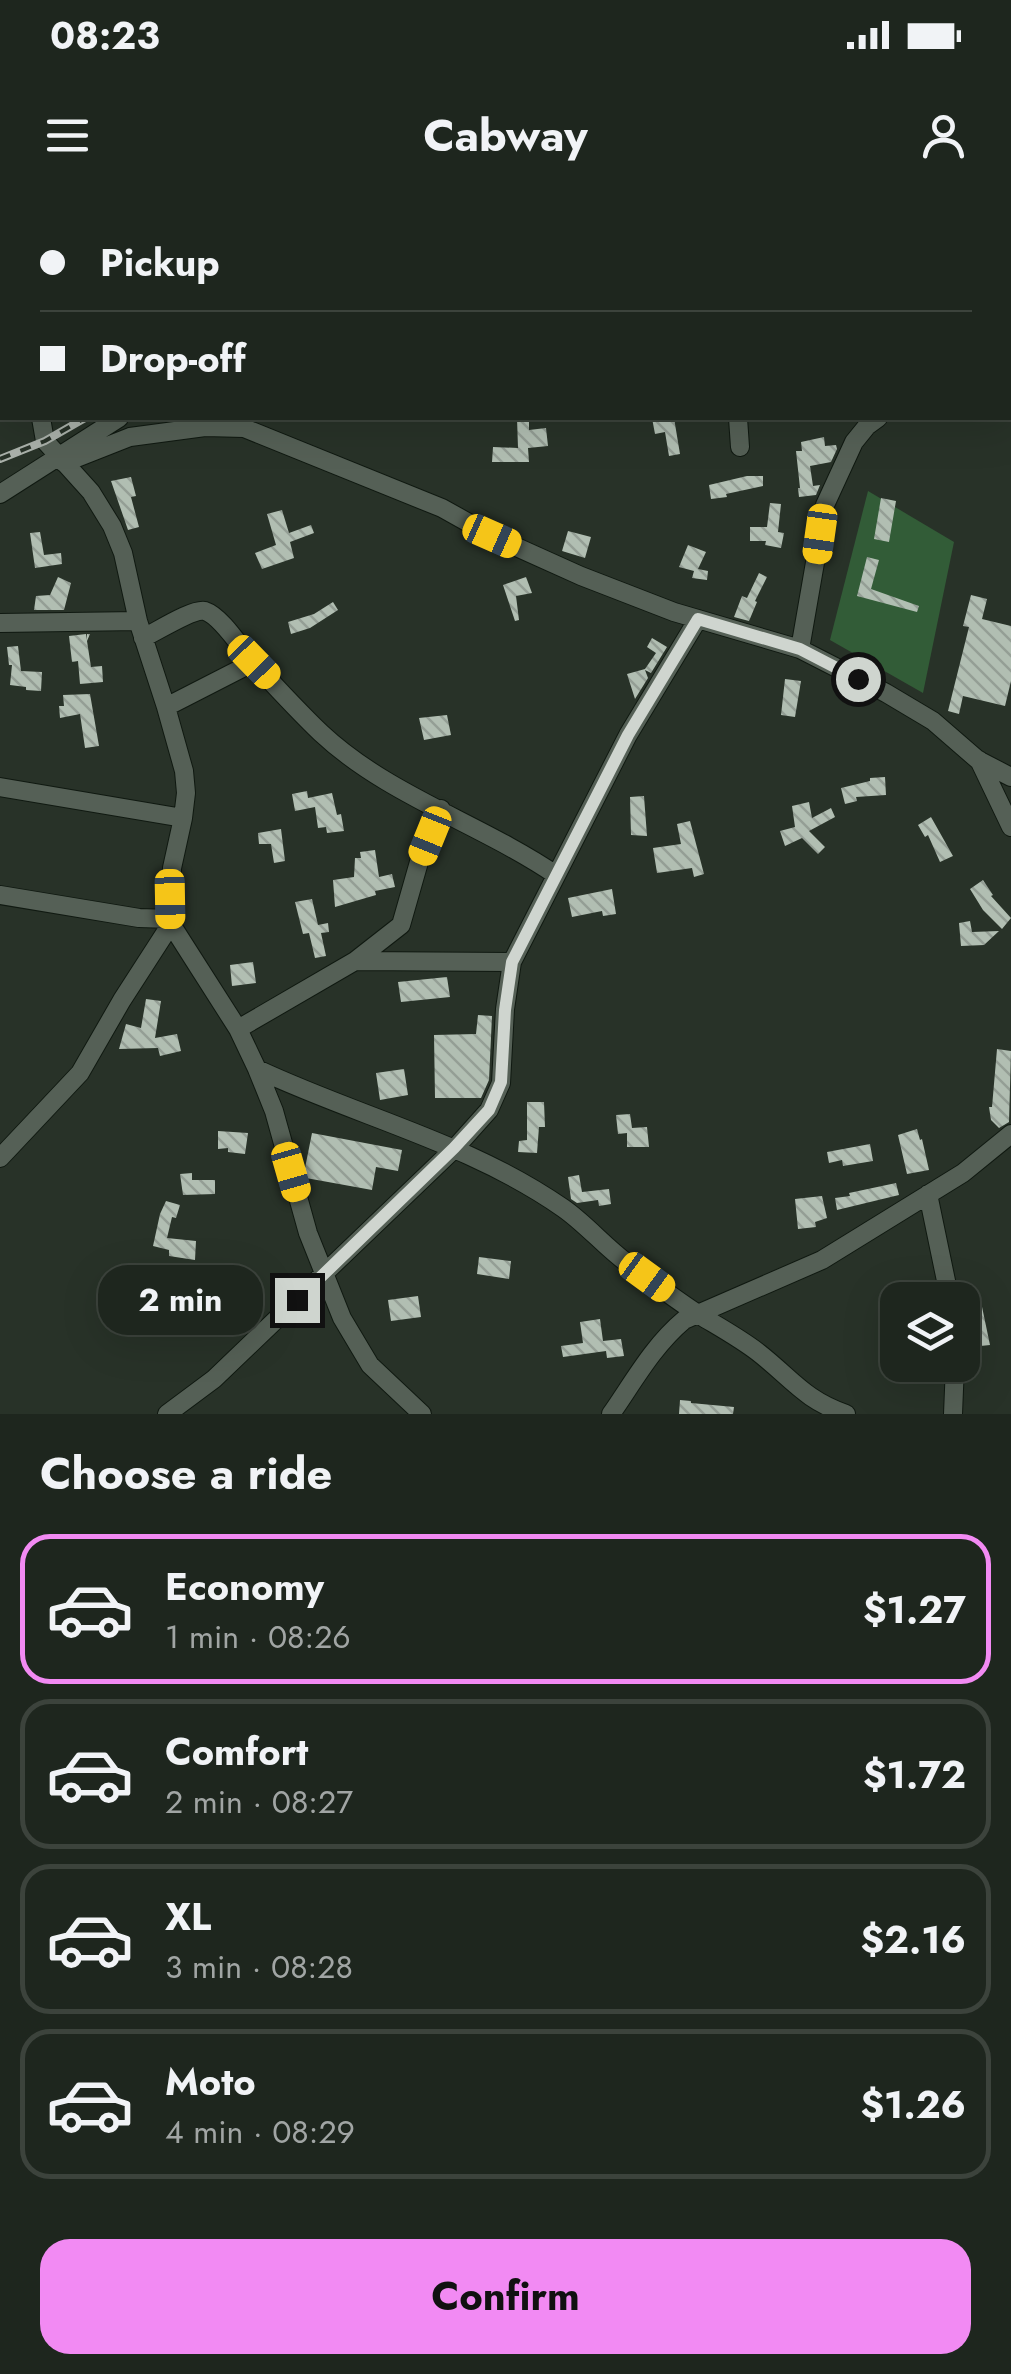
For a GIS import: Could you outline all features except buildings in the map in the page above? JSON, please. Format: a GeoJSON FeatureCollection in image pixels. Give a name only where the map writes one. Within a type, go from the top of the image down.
{"type":"FeatureCollection","features":[{"type":"Feature","properties":{"kind":"street"},"geometry":{"type":"LineString","coordinates":[[0,1158],[80,1074],[171,922],[172,868],[186,793],[184,771],[140,630],[123,553],[91,492],[44,441],[41,420]]}},
{"type":"Feature","properties":{"kind":"street"},"geometry":{"type":"LineString","coordinates":[[0,494],[60,460],[116,420]]}},
{"type":"Feature","properties":{"kind":"street"},"geometry":{"type":"LineString","coordinates":[[738,420],[740,447]]}},
{"type":"Feature","properties":{"kind":"street"},"geometry":{"type":"LineString","coordinates":[[800,649],[824,505],[854,442],[875,420]]}},
{"type":"Feature","properties":{"kind":"street"},"geometry":{"type":"LineString","coordinates":[[60,460],[130,437],[205,427],[244,428],[442,508],[492,536],[581,576],[674,612],[800,649],[933,721],[978,760],[1011,777]]}},
{"type":"Feature","properties":{"kind":"street"},"geometry":{"type":"LineString","coordinates":[[0,622],[140,630],[202,610],[218,619],[320,732],[344,752],[381,778],[526,854],[556,875]]}},
{"type":"Feature","properties":{"kind":"street"},"geometry":{"type":"LineString","coordinates":[[167,1414],[214,1379],[489,1110],[501,1082],[512,962],[628,735],[698,619]]}},
{"type":"Feature","properties":{"kind":"street"},"geometry":{"type":"LineString","coordinates":[[166,707],[254,662]]}},
{"type":"Feature","properties":{"kind":"street"},"geometry":{"type":"LineString","coordinates":[[978,760],[1011,827]]}},
{"type":"Feature","properties":{"kind":"street"},"geometry":{"type":"LineString","coordinates":[[0,787],[184,818]]}},
{"type":"Feature","properties":{"kind":"street"},"geometry":{"type":"LineString","coordinates":[[396,962],[419,862],[441,809]]}},
{"type":"Feature","properties":{"kind":"street"},"geometry":{"type":"LineString","coordinates":[[0,895],[171,922]]}},
{"type":"Feature","properties":{"kind":"street"},"geometry":{"type":"LineString","coordinates":[[171,922],[238,1029],[258,1069],[308,1233],[342,1318],[370,1365],[422,1414]]}},
{"type":"Feature","properties":{"kind":"street"},"geometry":{"type":"LineString","coordinates":[[238,1029],[355,961],[402,925]]}},
{"type":"Feature","properties":{"kind":"street"},"geometry":{"type":"LineString","coordinates":[[355,961],[512,962]]}},
{"type":"Feature","properties":{"kind":"street"},"geometry":{"type":"LineString","coordinates":[[258,1069],[311,1094],[454,1148],[530,1188],[565,1210],[622,1260],[756,1350],[806,1395],[822,1406],[846,1414]]}},
{"type":"Feature","properties":{"kind":"street"},"geometry":{"type":"LineString","coordinates":[[611,1414],[668,1334],[696,1313],[822,1260],[963,1173],[1011,1134]]}},
{"type":"Feature","properties":{"kind":"street"},"geometry":{"type":"LineString","coordinates":[[928,1194],[946,1282]]}},
{"type":"Feature","properties":{"kind":"street"},"geometry":{"type":"LineString","coordinates":[[953,1414],[954,1382]]}},
{"type":"Feature","properties":{"kind":"green space"},"geometry":{"type":"Polygon","coordinates":[[[868,491],[954,542],[923,693],[830,640],[868,491]]]}},
{"type":"Feature","properties":{"kind":"railway"},"geometry":{"type":"LineString","coordinates":[[0,459],[45,441],[82,420]]}},
{"type":"Feature","properties":{"kind":"route"},"geometry":{"type":"LineString","coordinates":[[297,1300],[489,1110],[501,1082],[512,962],[628,735],[698,619],[800,649],[858,679]]}}]}
